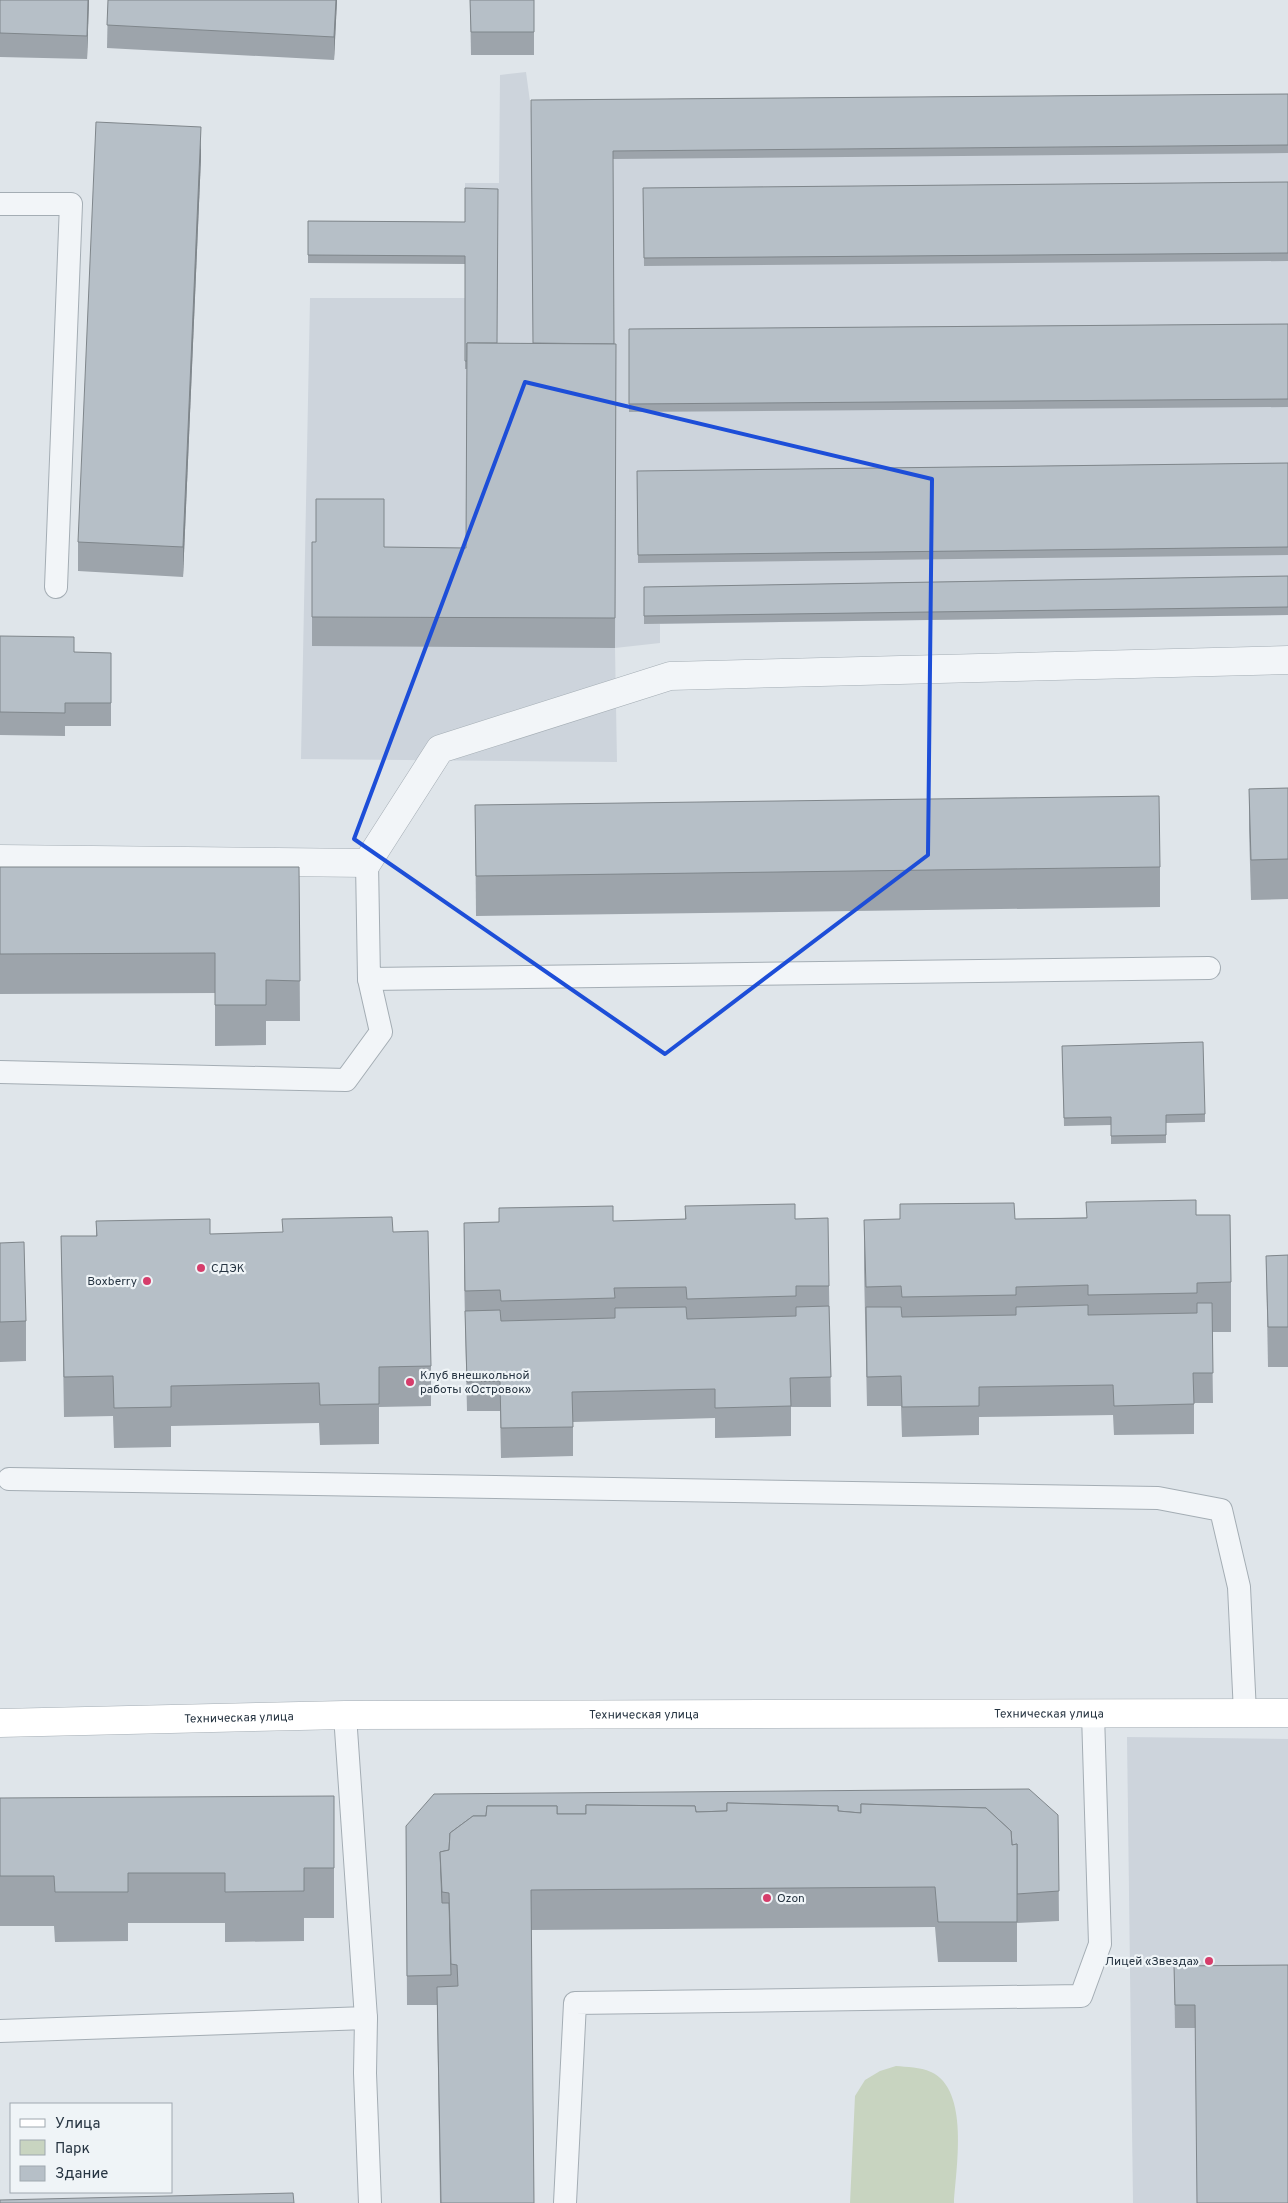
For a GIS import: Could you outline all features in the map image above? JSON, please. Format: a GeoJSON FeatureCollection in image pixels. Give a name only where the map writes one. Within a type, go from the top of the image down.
{"type":"FeatureCollection","features":[{"type":"Feature","properties":{"kind":"street"},"geometry":{"type":"LineString","coordinates":[[0,859],[368,863],[440,748],[670,676],[1288,660]]}},
{"type":"Feature","properties":{"kind":"street","name":"Техническая улица"},"geometry":{"type":"LineString","coordinates":[[0,1723],[345,1715],[1288,1713]]}},
{"type":"Feature","properties":{"kind":"lane"},"geometry":{"type":"LineString","coordinates":[[0,204],[71,204],[56,586]]}},
{"type":"Feature","properties":{"kind":"lane"},"geometry":{"type":"LineString","coordinates":[[0,1072],[346,1080],[381,1032],[369,978],[368,863]]}},
{"type":"Feature","properties":{"kind":"lane"},"geometry":{"type":"LineString","coordinates":[[369,978],[1208,968]]}},
{"type":"Feature","properties":{"kind":"lane"},"geometry":{"type":"LineString","coordinates":[[10,1479],[1158,1498],[1221,1510],[1239,1587],[1245,1713]]}},
{"type":"Feature","properties":{"kind":"lane"},"geometry":{"type":"LineString","coordinates":[[565,2203],[575,2003],[1081,1996],[1100,1944],[1093,1714]]}},
{"type":"Feature","properties":{"kind":"lane"},"geometry":{"type":"LineString","coordinates":[[345,1715],[366,2018],[365,2073],[370,2203]]}},
{"type":"Feature","properties":{"kind":"lane"},"geometry":{"type":"LineString","coordinates":[[0,2031],[366,2018]]}},
{"type":"Feature","properties":{"kind":"highlighted area"},"geometry":{"type":"Polygon","coordinates":[[[525,382],[932,479],[928,855],[665,1054],[354,839],[525,382]]]}},
{"type":"Feature","properties":{"kind":"shaded area"},"geometry":{"type":"Polygon","coordinates":[[[526,72],[531,109],[1288,102],[1288,615],[660,624],[660,643],[615,648],[617,762],[301,759],[310,298],[465,298],[465,183],[499,183],[500,75],[526,72]]]}},
{"type":"Feature","properties":{"kind":"shaded area","name":"Лицей «Звезда»"},"geometry":{"type":"Polygon","coordinates":[[[1127,1737],[1288,1739],[1288,2203],[1133,2203],[1127,1737]]]}},
{"type":"Feature","properties":{"kind":"green space"},"geometry":{"type":"Polygon","coordinates":[[[896,2066],[918,2068],[931,2072],[943,2081],[951,2095],[956,2112],[958,2131],[954,2203],[850,2203],[855,2096],[865,2080],[880,2071],[896,2066]]]}},
{"type":"Feature","properties":{"kind":"building"},"geometry":{"type":"Polygon","coordinates":[[[0,0],[88,0],[87,36],[0,33],[0,0]]]}},
{"type":"Feature","properties":{"kind":"building"},"geometry":{"type":"Polygon","coordinates":[[[108,0],[336,0],[334,37],[107,25],[108,0]]]}},
{"type":"Feature","properties":{"kind":"building"},"geometry":{"type":"Polygon","coordinates":[[[470,0],[534,0],[534,32],[471,32],[470,0]]]}},
{"type":"Feature","properties":{"kind":"building"},"geometry":{"type":"Polygon","coordinates":[[[1288,94],[1288,145],[613,151],[614,344],[533,343],[531,100],[1288,94]]]}},
{"type":"Feature","properties":{"kind":"building"},"geometry":{"type":"Polygon","coordinates":[[[96,122],[201,127],[183,547],[78,542],[96,122]]]}},
{"type":"Feature","properties":{"kind":"building"},"geometry":{"type":"Polygon","coordinates":[[[1288,182],[1288,253],[644,258],[643,188],[1288,182]]]}},
{"type":"Feature","properties":{"kind":"building"},"geometry":{"type":"Polygon","coordinates":[[[465,188],[498,189],[497,343],[467,343],[467,361],[465,361],[465,256],[308,255],[308,221],[465,222],[465,188]]]}},
{"type":"Feature","properties":{"kind":"building"},"geometry":{"type":"Polygon","coordinates":[[[1288,324],[1288,399],[629,404],[629,329],[1288,324]]]}},
{"type":"Feature","properties":{"kind":"building"},"geometry":{"type":"Polygon","coordinates":[[[467,343],[616,344],[615,618],[312,617],[312,542],[316,542],[316,499],[384,499],[384,547],[466,548],[467,343]]]}},
{"type":"Feature","properties":{"kind":"building"},"geometry":{"type":"Polygon","coordinates":[[[1288,463],[1288,547],[638,555],[637,471],[1288,463]]]}},
{"type":"Feature","properties":{"kind":"building"},"geometry":{"type":"Polygon","coordinates":[[[1288,576],[1288,607],[644,616],[644,587],[1288,576]]]}},
{"type":"Feature","properties":{"kind":"building"},"geometry":{"type":"Polygon","coordinates":[[[0,636],[74,637],[74,652],[111,653],[111,703],[65,703],[65,713],[0,712],[0,636]]]}},
{"type":"Feature","properties":{"kind":"building"},"geometry":{"type":"Polygon","coordinates":[[[1288,788],[1288,859],[1251,860],[1249,789],[1288,788]]]}},
{"type":"Feature","properties":{"kind":"building"},"geometry":{"type":"Polygon","coordinates":[[[1159,796],[1160,867],[476,876],[475,805],[1159,796]]]}},
{"type":"Feature","properties":{"kind":"building"},"geometry":{"type":"Polygon","coordinates":[[[0,867],[299,867],[300,981],[266,980],[266,1005],[215,1005],[215,953],[0,954],[0,867]]]}},
{"type":"Feature","properties":{"kind":"building"},"geometry":{"type":"Polygon","coordinates":[[[1203,1042],[1205,1114],[1166,1115],[1166,1135],[1111,1136],[1111,1117],[1064,1118],[1062,1046],[1203,1042]]]}},
{"type":"Feature","properties":{"kind":"building"},"geometry":{"type":"Polygon","coordinates":[[[1196,1200],[1196,1215],[1230,1215],[1231,1282],[1197,1283],[1197,1293],[1088,1295],[1088,1285],[1016,1287],[1016,1295],[902,1297],[901,1286],[866,1287],[864,1220],[900,1219],[900,1204],[1014,1203],[1015,1219],[1087,1218],[1086,1202],[1196,1200]]]}},
{"type":"Feature","properties":{"kind":"building"},"geometry":{"type":"Polygon","coordinates":[[[795,1204],[795,1219],[828,1218],[829,1286],[796,1286],[796,1296],[687,1299],[686,1287],[614,1288],[615,1298],[501,1301],[500,1290],[465,1291],[464,1223],[499,1222],[499,1208],[613,1206],[613,1221],[686,1219],[685,1206],[795,1204]]]}},
{"type":"Feature","properties":{"kind":"building"},"geometry":{"type":"Polygon","coordinates":[[[392,1217],[393,1232],[428,1231],[431,1366],[379,1367],[379,1404],[320,1405],[319,1383],[171,1386],[171,1407],[114,1408],[113,1376],[64,1377],[61,1236],[97,1236],[96,1221],[210,1219],[210,1234],[283,1232],[282,1219],[392,1217]]]}},
{"type":"Feature","properties":{"kind":"building"},"geometry":{"type":"Polygon","coordinates":[[[24,1242],[26,1321],[0,1322],[0,1243],[24,1242]]]}},
{"type":"Feature","properties":{"kind":"building"},"geometry":{"type":"Polygon","coordinates":[[[1288,1255],[1288,1327],[1268,1327],[1266,1256],[1288,1255]]]}},
{"type":"Feature","properties":{"kind":"building"},"geometry":{"type":"Polygon","coordinates":[[[1197,1303],[1212,1303],[1213,1373],[1193,1373],[1194,1404],[1114,1406],[1113,1385],[979,1387],[979,1406],[902,1407],[901,1376],[867,1377],[866,1307],[901,1307],[902,1317],[1016,1315],[1016,1307],[1088,1305],[1088,1315],[1197,1313],[1197,1303]]]}},
{"type":"Feature","properties":{"kind":"building"},"geometry":{"type":"Polygon","coordinates":[[[829,1306],[831,1377],[790,1378],[791,1406],[715,1408],[715,1389],[572,1392],[573,1427],[501,1428],[500,1381],[467,1382],[465,1311],[500,1310],[501,1321],[615,1318],[615,1308],[686,1307],[687,1319],[796,1316],[796,1307],[829,1306]]]}},
{"type":"Feature","properties":{"kind":"building"},"geometry":{"type":"Polygon","coordinates":[[[1029,1789],[1058,1815],[1059,1891],[1017,1894],[1017,1844],[1012,1845],[1011,1831],[986,1808],[861,1804],[861,1813],[838,1811],[838,1806],[727,1803],[727,1811],[696,1812],[695,1806],[586,1805],[586,1814],[557,1814],[557,1806],[487,1806],[486,1816],[473,1816],[450,1833],[449,1850],[440,1852],[442,1903],[449,1903],[451,1975],[407,1976],[406,1826],[434,1794],[1029,1789]]]}},
{"type":"Feature","properties":{"kind":"building"},"geometry":{"type":"Polygon","coordinates":[[[334,1796],[334,1868],[304,1868],[304,1891],[225,1892],[225,1873],[128,1873],[128,1892],[55,1892],[54,1876],[0,1876],[0,1798],[334,1796]]]}},
{"type":"Feature","properties":{"kind":"building"},"geometry":{"type":"Polygon","coordinates":[[[727,1803],[838,1806],[838,1811],[861,1813],[861,1804],[986,1808],[1011,1831],[1012,1845],[1017,1844],[1017,1922],[938,1922],[935,1887],[531,1890],[534,2203],[441,2203],[437,1987],[458,1986],[457,1965],[451,1964],[449,1893],[442,1892],[440,1852],[449,1850],[450,1833],[473,1816],[486,1816],[487,1806],[557,1806],[557,1814],[586,1814],[586,1805],[695,1806],[696,1812],[727,1811],[727,1803]]]}},
{"type":"Feature","properties":{"kind":"building"},"geometry":{"type":"Polygon","coordinates":[[[1288,1965],[1288,2203],[1197,2203],[1195,2005],[1175,2005],[1174,1966],[1288,1965]]]}},
{"type":"Feature","properties":{"kind":"building"},"geometry":{"type":"Polygon","coordinates":[[[293,2193],[294,2203],[0,2203],[0,2200],[293,2193]]]}},
{"type":"Feature","properties":{"kind":"place","name":"СДЭК"},"geometry":{"type":"Point","coordinates":[201,1268]}},
{"type":"Feature","properties":{"kind":"place","name":"Boxberry"},"geometry":{"type":"Point","coordinates":[147,1281]}},
{"type":"Feature","properties":{"kind":"place","name":"Клуб внешкольной работы «Островок»"},"geometry":{"type":"Point","coordinates":[410,1382]}},
{"type":"Feature","properties":{"kind":"place","name":"Ozon"},"geometry":{"type":"Point","coordinates":[767,1898]}},
{"type":"Feature","properties":{"kind":"place","name":"Лицей «Звезда»"},"geometry":{"type":"Point","coordinates":[1209,1961]}}]}
